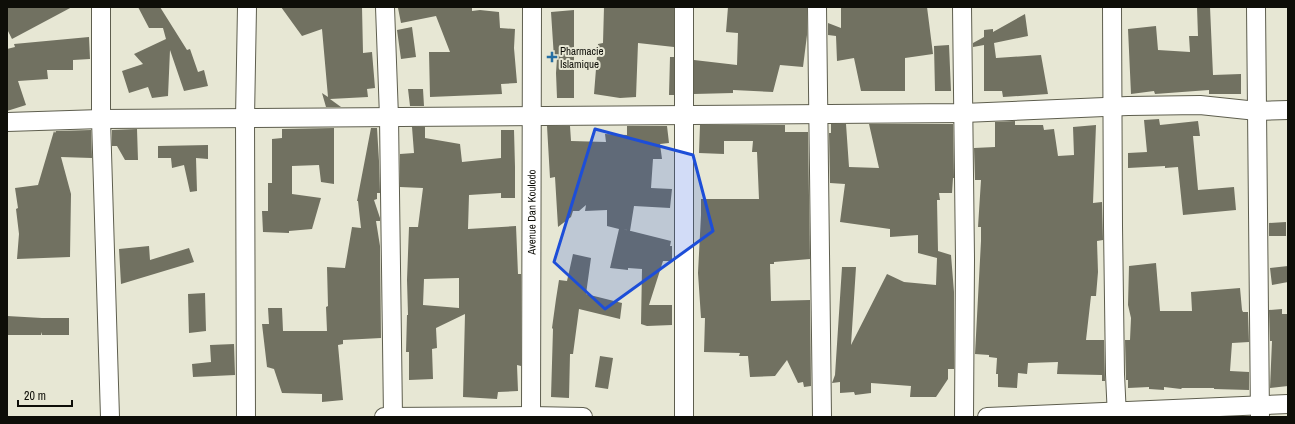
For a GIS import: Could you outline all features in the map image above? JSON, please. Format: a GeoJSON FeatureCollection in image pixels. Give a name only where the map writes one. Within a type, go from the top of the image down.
{"type":"FeatureCollection","features":[{"type":"Feature","properties":{"kind":"street"},"geometry":{"type":"LineString","coordinates":[[101,7],[101,119],[110,417]]}},
{"type":"Feature","properties":{"kind":"street"},"geometry":{"type":"LineString","coordinates":[[246,417],[245,118],[247,7]]}},
{"type":"Feature","properties":{"kind":"street"},"geometry":{"type":"LineString","coordinates":[[385,7],[389,117],[393,417]]}},
{"type":"Feature","properties":{"kind":"street","name":"Avenue Dan Koulodo"},"geometry":{"type":"LineString","coordinates":[[531,416],[532,7]]}},
{"type":"Feature","properties":{"kind":"street"},"geometry":{"type":"LineString","coordinates":[[684,7],[684,417]]}},
{"type":"Feature","properties":{"kind":"street"},"geometry":{"type":"LineString","coordinates":[[817,7],[822,417]]}},
{"type":"Feature","properties":{"kind":"street"},"geometry":{"type":"LineString","coordinates":[[962,7],[965,259],[964,417]]}},
{"type":"Feature","properties":{"kind":"street"},"geometry":{"type":"LineString","coordinates":[[1112,7],[1115,374],[1117,415]]}},
{"type":"Feature","properties":{"kind":"street"},"geometry":{"type":"LineString","coordinates":[[1256,7],[1260,411]]}},
{"type":"Feature","properties":{"kind":"street"},"geometry":{"type":"LineString","coordinates":[[7,122],[101,119],[963,114],[1112,107],[1200,105],[1257,111],[1288,110]]}},
{"type":"Feature","properties":{"kind":"street"},"geometry":{"type":"LineString","coordinates":[[986,417],[1260,411],[1288,404]]}},
{"type":"Feature","properties":{"kind":"street"},"geometry":{"type":"LineString","coordinates":[[384,417],[583,417]]}},
{"type":"Feature","properties":{"kind":"highlighted area"},"geometry":{"type":"Polygon","coordinates":[[[595,129],[693,155],[713,231],[605,309],[554,262],[595,129]]]}},
{"type":"Feature","properties":{"kind":"building"},"geometry":{"type":"Polygon","coordinates":[[[7,7],[72,7],[12,39],[7,29],[7,7]]]}},
{"type":"Feature","properties":{"kind":"building"},"geometry":{"type":"Polygon","coordinates":[[[138,7],[160,7],[187,50],[190,49],[198,72],[204,70],[208,86],[184,91],[170,50],[168,96],[152,98],[148,87],[129,93],[122,71],[143,64],[134,54],[166,39],[163,28],[149,28],[138,7]]]}},
{"type":"Feature","properties":{"kind":"building"},"geometry":{"type":"Polygon","coordinates":[[[281,7],[362,7],[363,53],[372,52],[375,88],[367,89],[368,97],[330,99],[341,107],[326,107],[322,93],[328,97],[322,29],[302,36],[281,7]]]}},
{"type":"Feature","properties":{"kind":"building"},"geometry":{"type":"Polygon","coordinates":[[[472,7],[472,11],[480,10],[499,12],[500,28],[515,29],[514,48],[517,83],[501,84],[502,94],[430,97],[429,52],[450,52],[436,16],[401,23],[398,8],[472,7]]]}},
{"type":"Feature","properties":{"kind":"building"},"geometry":{"type":"Polygon","coordinates":[[[604,7],[674,7],[674,47],[638,43],[636,97],[620,98],[594,94],[598,44],[603,43],[604,7]]]}},
{"type":"Feature","properties":{"kind":"building"},"geometry":{"type":"Polygon","coordinates":[[[728,7],[807,7],[807,35],[803,67],[780,65],[773,92],[733,90],[733,93],[694,94],[694,60],[737,65],[738,33],[726,32],[728,7]]]}},
{"type":"Feature","properties":{"kind":"building"},"geometry":{"type":"Polygon","coordinates":[[[841,7],[927,7],[933,54],[905,58],[905,91],[861,91],[854,58],[837,61],[836,36],[828,35],[828,23],[841,28],[841,7]]]}},
{"type":"Feature","properties":{"kind":"building"},"geometry":{"type":"Polygon","coordinates":[[[1197,7],[1210,7],[1213,75],[1241,74],[1241,94],[1209,94],[1209,90],[1155,94],[1154,91],[1131,94],[1128,29],[1156,26],[1158,50],[1190,52],[1189,36],[1198,36],[1197,7]]]}},
{"type":"Feature","properties":{"kind":"building"},"geometry":{"type":"Polygon","coordinates":[[[574,10],[574,98],[557,98],[557,58],[554,58],[551,12],[574,10]]]}},
{"type":"Feature","properties":{"kind":"building"},"geometry":{"type":"Polygon","coordinates":[[[1025,14],[1028,36],[994,43],[996,58],[1041,55],[1048,94],[1003,97],[1002,91],[984,91],[984,45],[973,47],[973,43],[984,37],[984,30],[993,29],[993,32],[1025,14]]]}},
{"type":"Feature","properties":{"kind":"building"},"geometry":{"type":"Polygon","coordinates":[[[412,27],[416,57],[401,59],[397,30],[412,27]]]}},
{"type":"Feature","properties":{"kind":"building"},"geometry":{"type":"Polygon","coordinates":[[[89,37],[90,59],[73,60],[73,70],[47,70],[48,79],[18,81],[26,105],[7,111],[7,49],[15,47],[14,44],[89,37]]]}},
{"type":"Feature","properties":{"kind":"building"},"geometry":{"type":"Polygon","coordinates":[[[949,45],[951,91],[935,91],[934,46],[949,45]]]}},
{"type":"Feature","properties":{"kind":"building"},"geometry":{"type":"Polygon","coordinates":[[[670,57],[674,57],[674,95],[669,95],[670,57]]]}},
{"type":"Feature","properties":{"kind":"building"},"geometry":{"type":"Polygon","coordinates":[[[408,89],[423,89],[424,106],[410,106],[408,89]]]}},
{"type":"Feature","properties":{"kind":"building"},"geometry":{"type":"Polygon","coordinates":[[[1159,119],[1160,125],[1198,121],[1200,136],[1193,136],[1198,190],[1234,187],[1236,210],[1183,215],[1178,167],[1165,168],[1165,166],[1128,168],[1128,153],[1147,152],[1144,120],[1159,119]]]}},
{"type":"Feature","properties":{"kind":"building"},"geometry":{"type":"Polygon","coordinates":[[[1015,121],[1015,125],[1043,125],[1044,130],[1054,129],[1058,156],[1074,155],[1073,127],[1096,125],[1093,203],[1102,202],[1103,240],[1097,241],[1098,272],[1096,296],[1091,296],[1086,340],[1104,340],[1105,381],[1102,381],[1102,375],[1057,374],[1058,362],[1028,363],[1027,374],[1018,373],[1017,388],[998,387],[998,374],[996,374],[997,358],[989,357],[989,355],[975,354],[981,241],[981,227],[978,227],[981,180],[975,180],[974,148],[995,147],[995,122],[1015,121]]]}},
{"type":"Feature","properties":{"kind":"building"},"geometry":{"type":"Polygon","coordinates":[[[831,124],[846,124],[849,167],[879,168],[869,124],[953,124],[954,178],[952,193],[939,193],[940,200],[937,200],[938,251],[951,255],[954,292],[954,369],[948,369],[948,379],[936,397],[910,397],[911,386],[871,383],[871,393],[855,395],[854,392],[840,393],[840,382],[832,383],[835,375],[842,267],[856,267],[851,345],[887,274],[904,282],[936,285],[937,258],[918,253],[918,235],[890,237],[890,229],[840,222],[845,184],[830,183],[829,133],[831,133],[831,124]]]}},
{"type":"Feature","properties":{"kind":"building"},"geometry":{"type":"Polygon","coordinates":[[[700,125],[785,125],[785,132],[808,132],[810,259],[774,262],[774,264],[770,264],[771,301],[810,300],[811,386],[804,387],[803,382],[798,383],[787,360],[775,376],[750,377],[748,356],[739,356],[740,353],[704,352],[705,318],[701,318],[698,273],[701,199],[759,199],[757,152],[752,152],[753,141],[724,141],[724,154],[699,153],[700,125]]]}},
{"type":"Feature","properties":{"kind":"building"},"geometry":{"type":"Polygon","coordinates":[[[547,126],[570,126],[571,141],[606,142],[605,134],[627,135],[627,126],[667,126],[669,143],[660,144],[662,159],[653,159],[651,188],[672,189],[670,208],[634,206],[630,231],[671,241],[670,246],[672,246],[672,261],[663,261],[649,305],[672,305],[672,325],[647,326],[641,324],[642,269],[628,268],[628,270],[610,268],[619,229],[607,226],[607,210],[585,211],[586,205],[579,211],[573,211],[571,217],[558,227],[555,177],[550,178],[547,126]]]}},
{"type":"Feature","properties":{"kind":"building"},"geometry":{"type":"Polygon","coordinates":[[[412,127],[425,127],[425,138],[460,144],[462,162],[501,158],[501,130],[514,130],[515,198],[501,198],[501,193],[469,195],[468,229],[516,226],[518,274],[521,274],[521,366],[517,365],[518,391],[498,392],[497,399],[463,397],[465,314],[436,328],[437,348],[432,349],[433,379],[409,380],[409,352],[406,352],[409,227],[418,227],[423,188],[400,187],[400,154],[414,153],[412,127]],[[459,278],[424,279],[423,305],[459,308],[459,278]]]}},
{"type":"Feature","properties":{"kind":"building"},"geometry":{"type":"Polygon","coordinates":[[[334,128],[334,184],[321,182],[319,165],[292,166],[292,194],[321,198],[312,229],[289,231],[289,233],[263,232],[262,211],[268,211],[268,183],[272,183],[272,139],[282,138],[282,129],[334,128]]]}},
{"type":"Feature","properties":{"kind":"building"},"geometry":{"type":"Polygon","coordinates":[[[371,128],[377,128],[379,161],[380,193],[377,193],[377,199],[374,200],[380,218],[380,221],[376,221],[380,246],[381,338],[343,340],[343,344],[338,345],[343,400],[322,402],[322,394],[282,393],[274,369],[267,367],[262,324],[269,324],[268,308],[282,308],[283,331],[327,331],[327,267],[345,268],[352,227],[361,228],[357,201],[371,128]]]}},
{"type":"Feature","properties":{"kind":"building"},"geometry":{"type":"Polygon","coordinates":[[[137,129],[138,160],[125,160],[117,146],[112,146],[112,130],[137,129]]]}},
{"type":"Feature","properties":{"kind":"building"},"geometry":{"type":"Polygon","coordinates":[[[91,130],[92,158],[61,157],[71,194],[70,257],[17,259],[19,234],[16,209],[18,208],[15,188],[38,185],[54,131],[55,133],[56,131],[91,130]]]}},
{"type":"Feature","properties":{"kind":"building"},"geometry":{"type":"Polygon","coordinates":[[[208,145],[208,159],[196,158],[197,191],[190,192],[184,165],[172,168],[171,158],[158,158],[158,146],[208,145]]]}},
{"type":"Feature","properties":{"kind":"building"},"geometry":{"type":"Polygon","coordinates":[[[1286,222],[1286,236],[1269,236],[1269,223],[1286,222]]]}},
{"type":"Feature","properties":{"kind":"building"},"geometry":{"type":"Polygon","coordinates":[[[149,246],[150,260],[189,248],[194,262],[121,284],[119,249],[149,246]]]}},
{"type":"Feature","properties":{"kind":"building"},"geometry":{"type":"Polygon","coordinates":[[[573,254],[591,258],[586,294],[622,303],[620,319],[579,309],[573,354],[570,354],[569,398],[551,397],[552,328],[556,299],[559,280],[567,281],[573,254]]]}},
{"type":"Feature","properties":{"kind":"building"},"geometry":{"type":"Polygon","coordinates":[[[1156,263],[1160,311],[1192,311],[1191,292],[1240,288],[1242,310],[1243,312],[1248,312],[1249,342],[1232,343],[1230,371],[1249,372],[1249,390],[1214,388],[1181,389],[1164,387],[1164,390],[1149,389],[1149,387],[1128,388],[1128,380],[1126,380],[1125,340],[1130,340],[1131,318],[1128,305],[1129,266],[1156,263]]]}},
{"type":"Feature","properties":{"kind":"building"},"geometry":{"type":"Polygon","coordinates":[[[1288,266],[1288,282],[1272,285],[1270,268],[1288,266]]]}},
{"type":"Feature","properties":{"kind":"building"},"geometry":{"type":"Polygon","coordinates":[[[205,293],[206,331],[189,333],[188,294],[205,293]]]}},
{"type":"Feature","properties":{"kind":"building"},"geometry":{"type":"Polygon","coordinates":[[[1282,309],[1282,314],[1288,314],[1288,386],[1270,388],[1272,341],[1270,341],[1269,310],[1282,309]]]}},
{"type":"Feature","properties":{"kind":"building"},"geometry":{"type":"Polygon","coordinates":[[[7,316],[69,318],[69,335],[42,335],[42,332],[41,335],[7,335],[7,316]]]}},
{"type":"Feature","properties":{"kind":"building"},"geometry":{"type":"Polygon","coordinates":[[[234,344],[235,375],[193,377],[192,364],[211,362],[210,345],[234,344]]]}},
{"type":"Feature","properties":{"kind":"building"},"geometry":{"type":"Polygon","coordinates":[[[600,356],[613,358],[608,389],[595,387],[600,356]]]}},
{"type":"Feature","properties":{"kind":"place","name":"Pharmacie Islamique"},"geometry":{"type":"Point","coordinates":[552,57]}}]}
